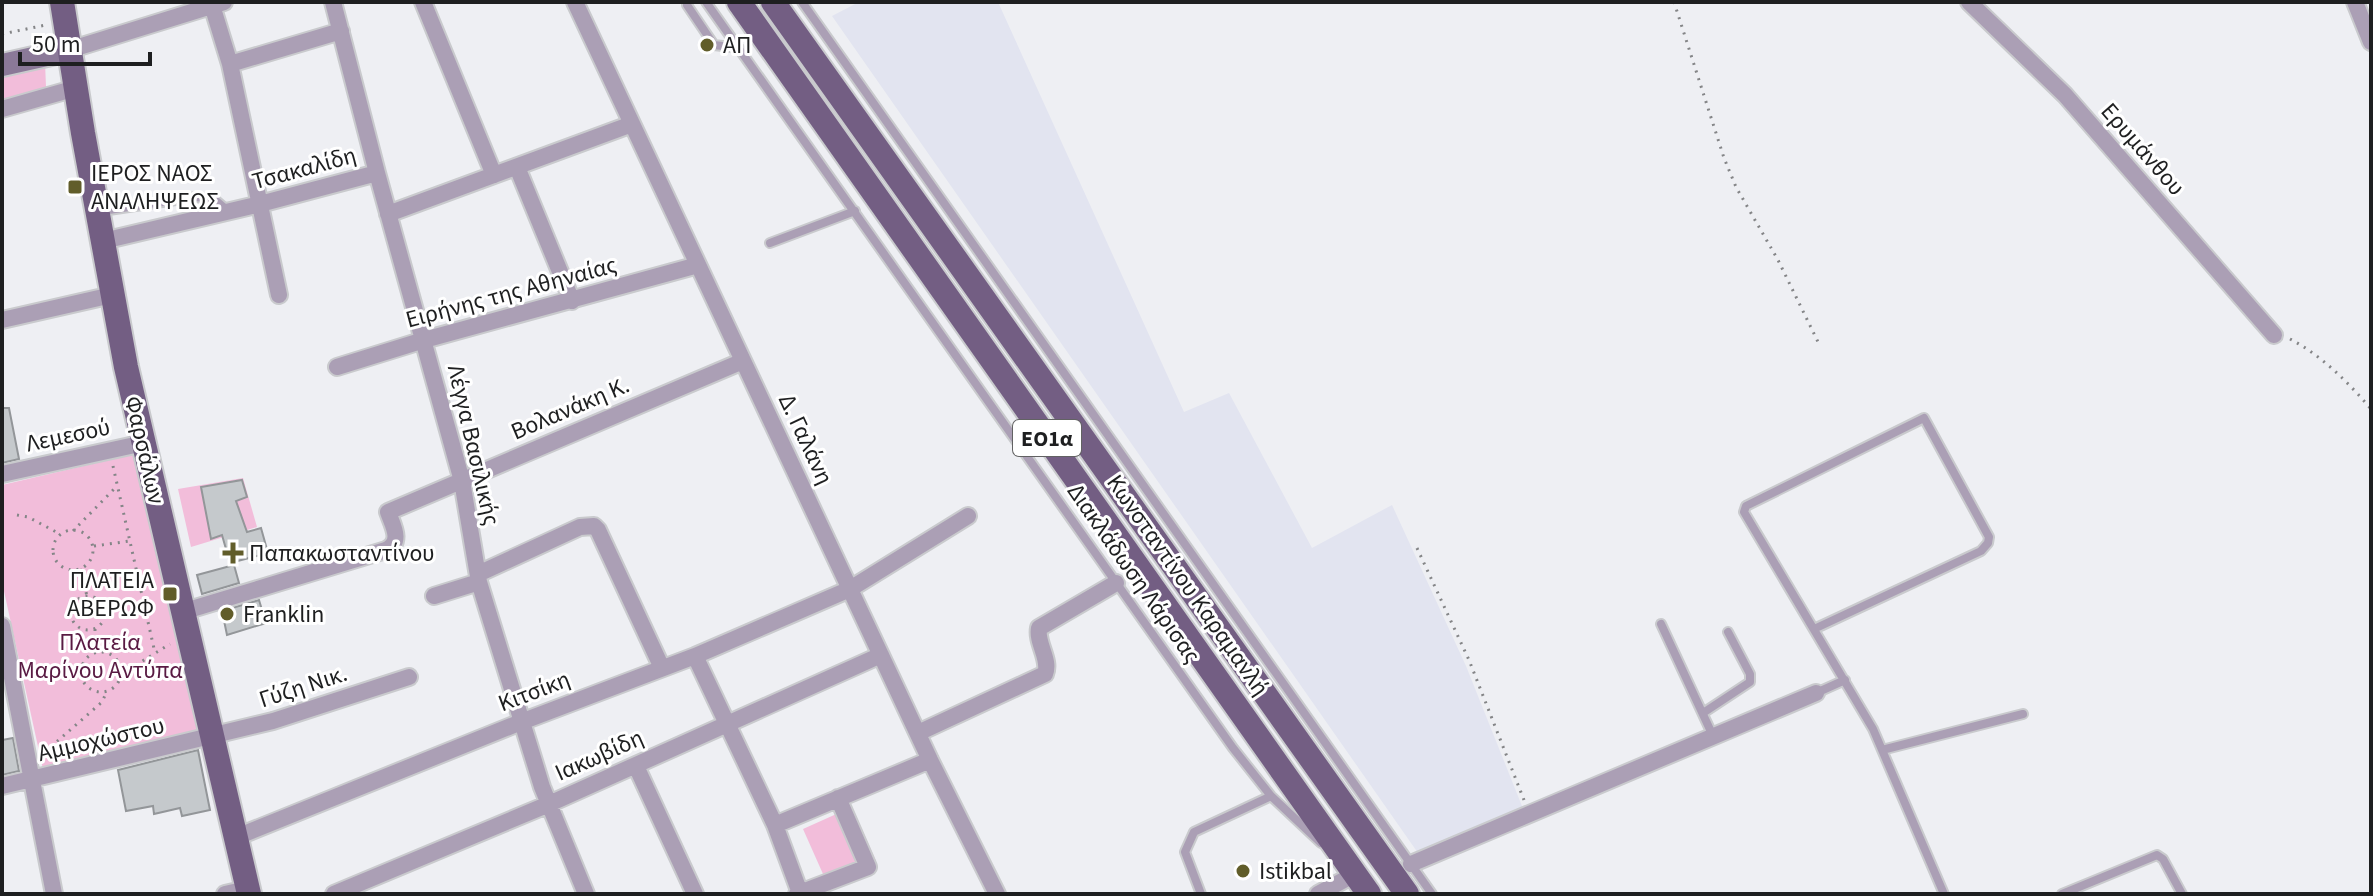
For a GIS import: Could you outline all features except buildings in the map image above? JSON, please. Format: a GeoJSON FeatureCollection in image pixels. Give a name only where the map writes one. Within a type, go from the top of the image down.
{"type":"FeatureCollection","features":[{"type":"Feature","properties":{"kind":"main road","name":"Κωνσταντίνου Καραμανλή"},"geometry":{"type":"LineString","coordinates":[[739,2],[1362,884]]}},
{"type":"Feature","properties":{"kind":"main road","name":"Κωνσταντίνου Καραμανλή"},"geometry":{"type":"LineString","coordinates":[[773,2],[1407,894]]}},
{"type":"Feature","properties":{"kind":"main road","name":"Φαρσάλων"},"geometry":{"type":"LineString","coordinates":[[64,11],[112,295],[234,838],[240,892]]}},
{"type":"Feature","properties":{"kind":"street","name":"Λέγγα Βασιλικής"},"geometry":{"type":"LineString","coordinates":[[333,2],[462,481],[478,578],[549,804],[586,894]]}},
{"type":"Feature","properties":{"kind":"street"},"geometry":{"type":"LineString","coordinates":[[423,2],[494,175]]}},
{"type":"Feature","properties":{"kind":"street","name":"Ερυμάνθου"},"geometry":{"type":"LineString","coordinates":[[1969,2],[2065,95],[2274,335]]}},
{"type":"Feature","properties":{"kind":"street"},"geometry":{"type":"LineString","coordinates":[[2355,2],[2371,42]]}},
{"type":"Feature","properties":{"kind":"street"},"geometry":{"type":"LineString","coordinates":[[2,65],[69,50],[216,3],[279,295]]}},
{"type":"Feature","properties":{"kind":"street","name":"Δ. Γαλάνη"},"geometry":{"type":"LineString","coordinates":[[578,3],[930,760],[997,894]]}},
{"type":"Feature","properties":{"kind":"street"},"geometry":{"type":"LineString","coordinates":[[230,64],[341,31]]}},
{"type":"Feature","properties":{"kind":"street"},"geometry":{"type":"LineString","coordinates":[[2,109],[76,88]]}},
{"type":"Feature","properties":{"kind":"street"},"geometry":{"type":"LineString","coordinates":[[388,214],[632,124]]}},
{"type":"Feature","properties":{"kind":"street"},"geometry":{"type":"LineString","coordinates":[[517,167],[572,301]]}},
{"type":"Feature","properties":{"kind":"street","name":"Τσακαλίδη"},"geometry":{"type":"LineString","coordinates":[[103,241],[377,173]]}},
{"type":"Feature","properties":{"kind":"street","name":"Ειρήνης της Αθηναίας"},"geometry":{"type":"LineString","coordinates":[[337,367],[698,265]]}},
{"type":"Feature","properties":{"kind":"street"},"geometry":{"type":"LineString","coordinates":[[2,320],[112,295]]}},
{"type":"Feature","properties":{"kind":"street","name":"Βολανάκη Κ."},"geometry":{"type":"LineString","coordinates":[[185,622],[386,550],[396,542],[396,535],[386,513],[743,361]]}},
{"type":"Feature","properties":{"kind":"street","name":"Λεμεσού"},"geometry":{"type":"LineString","coordinates":[[2,474],[144,443]]}},
{"type":"Feature","properties":{"kind":"street","name":"Κιτσίκη"},"geometry":{"type":"LineString","coordinates":[[234,838],[521,722],[695,656],[850,589],[968,516]]}},
{"type":"Feature","properties":{"kind":"street"},"geometry":{"type":"LineString","coordinates":[[434,596],[478,578],[580,527],[594,526],[662,668]]}},
{"type":"Feature","properties":{"kind":"street"},"geometry":{"type":"LineString","coordinates":[[918,733],[1045,674],[1048,667],[1038,635],[1039,628],[1116,583]]}},
{"type":"Feature","properties":{"kind":"street"},"geometry":{"type":"LineString","coordinates":[[3,632],[54,894]]}},
{"type":"Feature","properties":{"kind":"street","name":"Ιακωβίδη"},"geometry":{"type":"LineString","coordinates":[[334,894],[636,766],[881,655]]}},
{"type":"Feature","properties":{"kind":"street"},"geometry":{"type":"LineString","coordinates":[[695,656],[775,825],[799,893],[868,867],[838,798]]}},
{"type":"Feature","properties":{"kind":"street","name":"Γύζη Νικ."},"geometry":{"type":"LineString","coordinates":[[211,737],[273,721],[409,677]]}},
{"type":"Feature","properties":{"kind":"street"},"geometry":{"type":"LineString","coordinates":[[1411,864],[1816,693]]}},
{"type":"Feature","properties":{"kind":"street","name":"Αμμοχώστου"},"geometry":{"type":"LineString","coordinates":[[2,786],[30,773],[211,737]]}},
{"type":"Feature","properties":{"kind":"street"},"geometry":{"type":"LineString","coordinates":[[775,825],[930,760]]}},
{"type":"Feature","properties":{"kind":"street"},"geometry":{"type":"LineString","coordinates":[[636,766],[695,894]]}},
{"type":"Feature","properties":{"kind":"street"},"geometry":{"type":"LineString","coordinates":[[1318,894],[1362,884]]}},
{"type":"Feature","properties":{"kind":"lane"},"geometry":{"type":"LineString","coordinates":[[687,2],[714,45],[739,48]]}},
{"type":"Feature","properties":{"kind":"lane","name":"Διακλάδωση Λάρισας"},"geometry":{"type":"LineString","coordinates":[[706,2],[1233,748],[1271,796],[1362,884]]}},
{"type":"Feature","properties":{"kind":"lane"},"geometry":{"type":"LineString","coordinates":[[802,2],[1432,894]]}},
{"type":"Feature","properties":{"kind":"lane"},"geometry":{"type":"LineString","coordinates":[[97,212],[196,197],[214,199],[228,212]]}},
{"type":"Feature","properties":{"kind":"lane"},"geometry":{"type":"LineString","coordinates":[[770,243],[855,211]]}},
{"type":"Feature","properties":{"kind":"lane"},"geometry":{"type":"LineString","coordinates":[[1814,629],[1981,551],[1988,543],[1989,537],[1924,418],[1744,509],[1744,516],[1873,729],[1944,894]]}},
{"type":"Feature","properties":{"kind":"lane"},"geometry":{"type":"LineString","coordinates":[[1661,624],[1714,738]]}},
{"type":"Feature","properties":{"kind":"lane"},"geometry":{"type":"LineString","coordinates":[[1703,713],[1750,682],[1750,674],[1728,632]]}},
{"type":"Feature","properties":{"kind":"lane"},"geometry":{"type":"LineString","coordinates":[[1816,693],[1845,680]]}},
{"type":"Feature","properties":{"kind":"lane"},"geometry":{"type":"LineString","coordinates":[[1882,750],[2023,714]]}},
{"type":"Feature","properties":{"kind":"lane"},"geometry":{"type":"LineString","coordinates":[[1201,894],[1185,852],[1194,832],[1271,796]]}},
{"type":"Feature","properties":{"kind":"lane"},"geometry":{"type":"LineString","coordinates":[[2062,894],[2157,855],[2163,859],[2182,894]]}},
{"type":"Feature","properties":{"kind":"path"},"geometry":{"type":"LineString","coordinates":[[1674,2],[1736,187],[1778,260],[1820,346]]}},
{"type":"Feature","properties":{"kind":"path"},"geometry":{"type":"LineString","coordinates":[[2,34],[64,11]]}},
{"type":"Feature","properties":{"kind":"path"},"geometry":{"type":"LineString","coordinates":[[2274,335],[2308,349],[2371,409]]}},
{"type":"Feature","properties":{"kind":"path"},"geometry":{"type":"LineString","coordinates":[[110,451],[155,653]]}},
{"type":"Feature","properties":{"kind":"path"},"geometry":{"type":"LineString","coordinates":[[73,531],[117,486]]}},
{"type":"Feature","properties":{"kind":"path"},"geometry":{"type":"LineString","coordinates":[[17,515],[28,517],[60,534]]}},
{"type":"Feature","properties":{"kind":"path"},"geometry":{"type":"LineString","coordinates":[[73,531],[79,531],[89,538],[92,547],[90,561],[80,569],[68,570],[58,563],[53,552],[60,534],[73,531]]}},
{"type":"Feature","properties":{"kind":"path"},"geometry":{"type":"LineString","coordinates":[[92,547],[130,541]]}},
{"type":"Feature","properties":{"kind":"path"},"geometry":{"type":"LineString","coordinates":[[1417,548],[1469,660],[1530,815]]}},
{"type":"Feature","properties":{"kind":"path"},"geometry":{"type":"LineString","coordinates":[[80,569],[87,596]]}},
{"type":"Feature","properties":{"kind":"path"},"geometry":{"type":"LineString","coordinates":[[87,596],[96,598],[103,605],[105,614],[102,623],[95,629],[85,630],[76,626],[72,608],[78,600],[87,596]]}},
{"type":"Feature","properties":{"kind":"path"},"geometry":{"type":"LineString","coordinates":[[120,668],[136,665],[155,653],[185,622]]}},
{"type":"Feature","properties":{"kind":"path"},"geometry":{"type":"LineString","coordinates":[[95,629],[95,652]]}},
{"type":"Feature","properties":{"kind":"path"},"geometry":{"type":"LineString","coordinates":[[95,652],[107,652],[116,659],[120,668],[119,680],[107,691],[90,689],[82,681],[81,669],[85,659],[95,652]]}},
{"type":"Feature","properties":{"kind":"path"},"geometry":{"type":"LineString","coordinates":[[12,671],[41,679],[81,669]]}},
{"type":"Feature","properties":{"kind":"path"},"geometry":{"type":"LineString","coordinates":[[30,773],[102,702],[107,691]]}},
{"type":"Feature","properties":{"kind":"shaded area"},"geometry":{"type":"Polygon","coordinates":[[[859,2],[998,2],[1184,412],[1229,393],[1312,548],[1392,505],[1466,666],[1524,811],[1418,853],[832,16],[859,2]]]}},
{"type":"Feature","properties":{"kind":"green space"},"geometry":{"type":"Polygon","coordinates":[[[45,62],[46,87],[2,102],[2,71],[45,62]]]}},
{"type":"Feature","properties":{"kind":"green space","name":"Πλατεία Μαρίνου Αντύπα"},"geometry":{"type":"Polygon","coordinates":[[[135,454],[200,735],[44,774],[2,582],[2,485],[135,454]]]}},
{"type":"Feature","properties":{"kind":"green space"},"geometry":{"type":"Polygon","coordinates":[[[243,478],[257,527],[191,547],[178,489],[243,478]]]}},
{"type":"Feature","properties":{"kind":"green space"},"geometry":{"type":"Polygon","coordinates":[[[852,807],[876,861],[827,883],[803,829],[852,807]]]}},
{"type":"Feature","properties":{"kind":"place","name":"ΑΠ"},"geometry":{"type":"Point","coordinates":[707,45]}},
{"type":"Feature","properties":{"kind":"place","name":"ΙΕΡΟΣ ΝΑΟΣ ΑΝΑΛΗΨΕΩΣ"},"geometry":{"type":"Point","coordinates":[75,187]}},
{"type":"Feature","properties":{"kind":"place","name":"Παπακωσταντίνου"},"geometry":{"type":"Point","coordinates":[233,553]}},
{"type":"Feature","properties":{"kind":"place","name":"ΠΛΑΤΕΙΑ ΑΒΕΡΩΦ"},"geometry":{"type":"Point","coordinates":[170,594]}},
{"type":"Feature","properties":{"kind":"place","name":"Franklin"},"geometry":{"type":"Point","coordinates":[227,614]}},
{"type":"Feature","properties":{"kind":"place","name":"Istikbal"},"geometry":{"type":"Point","coordinates":[1243,871]}}]}
